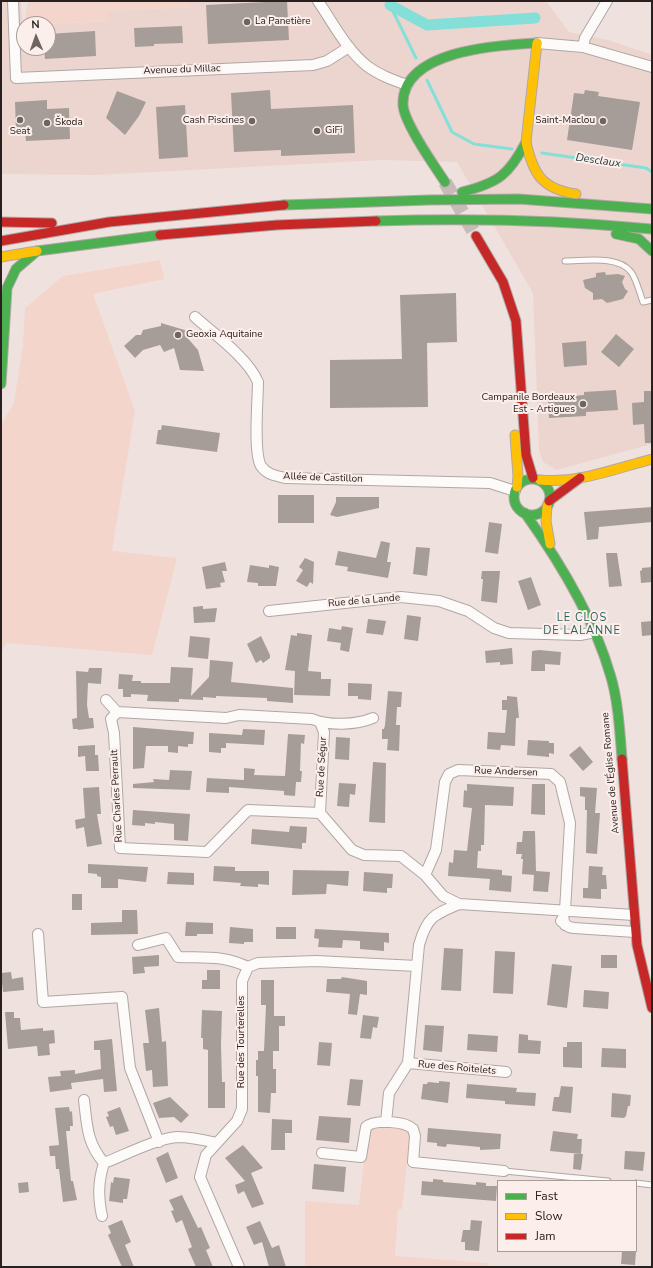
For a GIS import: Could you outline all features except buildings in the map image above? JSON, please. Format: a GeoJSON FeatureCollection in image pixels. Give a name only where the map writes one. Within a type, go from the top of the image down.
{"type":"FeatureCollection","features":[{"type":"Feature","properties":{"kind":"main road"},"geometry":{"type":"LineString","coordinates":[[444,182],[405,112],[403,104],[407,85],[413,76],[433,62],[452,55],[500,45],[537,43],[526,142],[529,156],[540,178],[548,187],[558,192],[652,201]]}},
{"type":"Feature","properties":{"kind":"main road"},"geometry":{"type":"LineString","coordinates":[[429,200],[487,186],[499,180],[510,171],[526,142]]}},
{"type":"Feature","properties":{"kind":"main road"},"geometry":{"type":"LineString","coordinates":[[1,241],[109,222],[268,206],[429,200],[520,199],[652,209]]}},
{"type":"Feature","properties":{"kind":"main road"},"geometry":{"type":"LineString","coordinates":[[460,219],[489,227],[623,234],[639,239],[652,251]]}},
{"type":"Feature","properties":{"kind":"main road"},"geometry":{"type":"LineString","coordinates":[[1,257],[111,240],[190,231],[306,223],[460,219],[569,221],[652,229]]}},
{"type":"Feature","properties":{"kind":"main road"},"geometry":{"type":"LineString","coordinates":[[1,222],[109,222]]}},
{"type":"Feature","properties":{"kind":"main road"},"geometry":{"type":"LineString","coordinates":[[476,236],[509,296],[516,321],[526,455],[536,479],[548,488],[550,493],[548,504]]}},
{"type":"Feature","properties":{"kind":"main road"},"geometry":{"type":"LineString","coordinates":[[1,384],[4,339],[3,296],[6,283],[14,267],[37,251]]}},
{"type":"Feature","properties":{"kind":"main road"},"geometry":{"type":"LineString","coordinates":[[520,363],[515,403],[515,503],[518,508],[525,513],[534,515],[540,513],[548,504],[582,477]]}},
{"type":"Feature","properties":{"kind":"main road"},"geometry":{"type":"LineString","coordinates":[[516,489],[522,482],[536,479],[548,481],[582,477],[652,459]]}},
{"type":"Feature","properties":{"kind":"main road","name":"Avenue de l'Église Romane"},"geometry":{"type":"LineString","coordinates":[[548,504],[546,521],[550,548]]}},
{"type":"Feature","properties":{"kind":"main road","name":"Avenue de l'Église Romane"},"geometry":{"type":"LineString","coordinates":[[525,513],[550,548],[594,632],[609,668],[614,692],[635,932],[640,962],[652,1008]]}},
{"type":"Feature","properties":{"kind":"street","name":"Avenue du Millac"},"geometry":{"type":"LineString","coordinates":[[13,1],[16,78],[313,65],[328,61],[349,47]]}},
{"type":"Feature","properties":{"kind":"street"},"geometry":{"type":"LineString","coordinates":[[318,1],[349,47],[367,65],[377,72],[407,85]]}},
{"type":"Feature","properties":{"kind":"street"},"geometry":{"type":"LineString","coordinates":[[583,47],[585,38],[608,1]]}},
{"type":"Feature","properties":{"kind":"street"},"geometry":{"type":"LineString","coordinates":[[537,43],[583,47],[652,67]]}},
{"type":"Feature","properties":{"kind":"street","name":"Allée de Castillon"},"geometry":{"type":"LineString","coordinates":[[194,316],[236,354],[255,374],[258,382],[258,454],[261,466],[267,472],[286,478],[490,483],[516,489]]}},
{"type":"Feature","properties":{"kind":"street","name":"Rue de la Lande"},"geometry":{"type":"LineString","coordinates":[[269,610],[401,597],[438,601],[468,611],[494,628],[510,633],[580,635],[594,632]]}},
{"type":"Feature","properties":{"kind":"street"},"geometry":{"type":"LineString","coordinates":[[106,700],[117,712],[226,718],[239,715],[312,719],[320,722],[362,723],[373,718]]}},
{"type":"Feature","properties":{"kind":"street","name":"Rue Charles Perrault"},"geometry":{"type":"LineString","coordinates":[[117,712],[111,719],[114,733],[120,848],[206,852],[248,810],[320,813]]}},
{"type":"Feature","properties":{"kind":"street","name":"Rue de Ségur"},"geometry":{"type":"LineString","coordinates":[[320,722],[324,732],[320,813]]}},
{"type":"Feature","properties":{"kind":"street","name":"Rue Andersen"},"geometry":{"type":"LineString","coordinates":[[425,875],[436,850],[445,782],[448,774],[458,770],[551,774],[560,782],[570,823],[565,911]]}},
{"type":"Feature","properties":{"kind":"street"},"geometry":{"type":"LineString","coordinates":[[320,813],[352,850],[364,854],[401,856],[425,875],[443,896],[459,904],[634,915]]}},
{"type":"Feature","properties":{"kind":"street"},"geometry":{"type":"LineString","coordinates":[[386,1122],[389,1093],[408,1063],[419,945],[424,928],[436,914],[459,904]]}},
{"type":"Feature","properties":{"kind":"street"},"geometry":{"type":"LineString","coordinates":[[549,910],[565,924],[574,928],[635,932]]}},
{"type":"Feature","properties":{"kind":"street"},"geometry":{"type":"LineString","coordinates":[[565,911],[563,917],[565,924]]}},
{"type":"Feature","properties":{"kind":"street"},"geometry":{"type":"LineString","coordinates":[[38,934],[43,1002],[122,996],[130,1068],[159,1142]]}},
{"type":"Feature","properties":{"kind":"street"},"geometry":{"type":"LineString","coordinates":[[138,945],[166,938],[178,957],[215,956],[236,961],[248,967],[258,963],[316,961],[417,966]]}},
{"type":"Feature","properties":{"kind":"street","name":"Rue des Tourterelles"},"geometry":{"type":"LineString","coordinates":[[239,1267],[200,1177],[206,1155],[237,1121],[242,1109],[242,981],[248,967]]}},
{"type":"Feature","properties":{"kind":"street","name":"Rue des Roitelets"},"geometry":{"type":"LineString","coordinates":[[408,1063],[506,1072]]}},
{"type":"Feature","properties":{"kind":"street"},"geometry":{"type":"LineString","coordinates":[[84,1100],[88,1134],[94,1152],[104,1163]]}},
{"type":"Feature","properties":{"kind":"street"},"geometry":{"type":"LineString","coordinates":[[322,1153],[361,1157],[366,1126],[373,1122],[386,1122],[404,1124],[413,1129],[415,1136],[413,1162],[504,1171]]}},
{"type":"Feature","properties":{"kind":"street"},"geometry":{"type":"LineString","coordinates":[[104,1163],[176,1137],[192,1138],[217,1143]]}},
{"type":"Feature","properties":{"kind":"street"},"geometry":{"type":"LineString","coordinates":[[102,1216],[98,1197],[99,1178],[104,1163]]}},
{"type":"Feature","properties":{"kind":"lane"},"geometry":{"type":"LineString","coordinates":[[565,261],[608,261],[624,265],[632,273],[643,302],[652,300]]}},
{"type":"Feature","properties":{"kind":"lane"},"geometry":{"type":"LineString","coordinates":[[504,1171],[598,1180]]}},
{"type":"Feature","properties":{"kind":"lane"},"geometry":{"type":"LineString","coordinates":[[637,1183],[652,1185]]}},
{"type":"Feature","properties":{"kind":"shaded area"},"geometry":{"type":"Polygon","coordinates":[[[1,1],[21,1],[22,16],[16,16],[16,56],[56,56],[56,24],[108,21],[107,11],[190,7],[190,1],[546,1],[569,32],[608,40],[652,55],[652,444],[556,470],[543,462],[539,450],[533,293],[457,162],[381,160],[97,175],[1,174],[1,1]]]}},
{"type":"Feature","properties":{"kind":"shaded area"},"geometry":{"type":"Polygon","coordinates":[[[28,1],[190,1],[190,7],[108,11],[108,21],[56,23],[56,16],[26,16],[28,1]]]}},
{"type":"Feature","properties":{"kind":"shaded area"},"geometry":{"type":"Polygon","coordinates":[[[160,260],[164,279],[93,294],[135,411],[112,551],[177,558],[152,655],[6,643],[1,654],[1,424],[14,403],[23,345],[25,308],[63,276],[160,260]]]}},
{"type":"Feature","properties":{"kind":"shaded area"},"geometry":{"type":"Polygon","coordinates":[[[373,1127],[407,1129],[410,1135],[402,1209],[398,1209],[395,1256],[488,1263],[488,1267],[305,1267],[305,1201],[359,1205],[367,1130],[373,1127]]]}},
{"type":"Feature","properties":{"kind":"waterway","name":"Desclaux"},"geometry":{"type":"LineString","coordinates":[[388,1],[416,58]]}},
{"type":"Feature","properties":{"kind":"waterway"},"geometry":{"type":"LineString","coordinates":[[390,5],[427,25],[535,18]]}},
{"type":"Feature","properties":{"kind":"waterway","name":"Desclaux"},"geometry":{"type":"LineString","coordinates":[[427,80],[452,132],[474,144],[512,149]]}},
{"type":"Feature","properties":{"kind":"waterway","name":"Desclaux"},"geometry":{"type":"LineString","coordinates":[[542,153],[646,168],[652,172]]}},
{"type":"Feature","properties":{"kind":"tunnel"},"geometry":{"type":"LineString","coordinates":[[445,182],[476,236]]}},
{"type":"Feature","properties":{"kind":"traffic: fast"},"geometry":{"type":"LineString","coordinates":[[445,182],[420,144],[408,122],[403,105],[407,87],[418,72],[434,62],[455,54],[499,46],[537,43]]}},
{"type":"Feature","properties":{"kind":"traffic: fast"},"geometry":{"type":"LineString","coordinates":[[462,192],[485,185],[501,176],[514,162],[526,142]]}},
{"type":"Feature","properties":{"kind":"traffic: fast"},"geometry":{"type":"LineString","coordinates":[[284,205],[429,200],[519,199],[652,209]]}},
{"type":"Feature","properties":{"kind":"traffic: fast"},"geometry":{"type":"LineString","coordinates":[[376,221],[514,220],[652,229]]}},
{"type":"Feature","properties":{"kind":"traffic: fast"},"geometry":{"type":"LineString","coordinates":[[616,234],[639,239],[652,251]]}},
{"type":"Feature","properties":{"kind":"traffic: fast"},"geometry":{"type":"LineString","coordinates":[[1,384],[7,288],[16,269],[37,251],[160,235]]}},
{"type":"Feature","properties":{"kind":"traffic: fast"},"geometry":{"type":"LineString","coordinates":[[536,479],[545,484],[549,490],[550,497],[549,504],[545,510],[536,515],[528,515],[519,510],[515,504],[514,493],[519,484],[525,480],[536,479]]}},
{"type":"Feature","properties":{"kind":"traffic: fast"},"geometry":{"type":"LineString","coordinates":[[525,513],[563,570],[595,632],[613,683],[622,759]]}},
{"type":"Feature","properties":{"kind":"traffic: slow"},"geometry":{"type":"LineString","coordinates":[[537,43],[526,142],[532,163],[541,178],[547,184],[555,188],[564,192],[576,194]]}},
{"type":"Feature","properties":{"kind":"traffic: slow"},"geometry":{"type":"LineString","coordinates":[[1,257],[37,251]]}},
{"type":"Feature","properties":{"kind":"traffic: slow"},"geometry":{"type":"LineString","coordinates":[[515,435],[518,476],[517,487]]}},
{"type":"Feature","properties":{"kind":"traffic: slow"},"geometry":{"type":"LineString","coordinates":[[540,480],[568,480],[611,471],[652,459]]}},
{"type":"Feature","properties":{"kind":"traffic: slow"},"geometry":{"type":"LineString","coordinates":[[547,506],[546,521],[550,544]]}},
{"type":"Feature","properties":{"kind":"traffic: jam"},"geometry":{"type":"LineString","coordinates":[[1,241],[109,222],[284,205]]}},
{"type":"Feature","properties":{"kind":"traffic: jam"},"geometry":{"type":"LineString","coordinates":[[160,235],[277,225],[376,221]]}},
{"type":"Feature","properties":{"kind":"traffic: jam"},"geometry":{"type":"LineString","coordinates":[[1,222],[52,223]]}},
{"type":"Feature","properties":{"kind":"traffic: jam"},"geometry":{"type":"LineString","coordinates":[[476,236],[503,282],[516,321],[526,455],[533,478]]}},
{"type":"Feature","properties":{"kind":"traffic: jam"},"geometry":{"type":"LineString","coordinates":[[549,501],[580,478]]}},
{"type":"Feature","properties":{"kind":"traffic: jam"},"geometry":{"type":"LineString","coordinates":[[622,759],[637,945],[652,1008]]}},
{"type":"Feature","properties":{"kind":"place","name":"La Panetière"},"geometry":{"type":"Point","coordinates":[247,22]}},
{"type":"Feature","properties":{"kind":"place","name":"Seat"},"geometry":{"type":"Point","coordinates":[20,120]}},
{"type":"Feature","properties":{"kind":"place","name":"Cash Piscines"},"geometry":{"type":"Point","coordinates":[252,121]}},
{"type":"Feature","properties":{"kind":"place","name":"Saint-Maclou"},"geometry":{"type":"Point","coordinates":[603,121]}},
{"type":"Feature","properties":{"kind":"place","name":"Škoda"},"geometry":{"type":"Point","coordinates":[47,123]}},
{"type":"Feature","properties":{"kind":"place","name":"GiFi"},"geometry":{"type":"Point","coordinates":[317,131]}},
{"type":"Feature","properties":{"kind":"place","name":"Geoxia Aquitaine"},"geometry":{"type":"Point","coordinates":[178,335]}},
{"type":"Feature","properties":{"kind":"place","name":"Campanile Bordeaux Est - Artigues"},"geometry":{"type":"Point","coordinates":[583,404]}},
{"type":"Feature","properties":{"kind":"district","name":"LE CLOS DE LALANNE"},"geometry":{"type":"Point","coordinates":[582,624]}}]}
